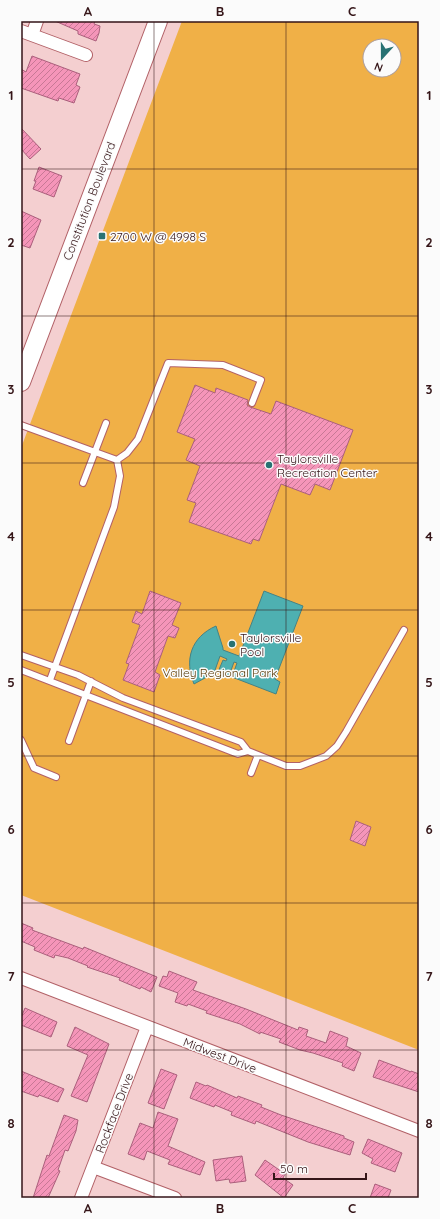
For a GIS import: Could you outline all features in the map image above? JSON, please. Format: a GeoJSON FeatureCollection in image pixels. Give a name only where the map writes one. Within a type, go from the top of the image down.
{"type":"FeatureCollection","features":[{"type":"Feature","properties":{"kind":"main road","name":"Constitution Boulevard"},"geometry":{"type":"LineString","coordinates":[[21,382],[158,21]]}},
{"type":"Feature","properties":{"kind":"street"},"geometry":{"type":"LineString","coordinates":[[37,21],[26,33],[86,55]]}},
{"type":"Feature","properties":{"kind":"street","name":"Midwest Drive"},"geometry":{"type":"LineString","coordinates":[[21,978],[419,1130]]}},
{"type":"Feature","properties":{"kind":"street","name":"Rockface Drive"},"geometry":{"type":"LineString","coordinates":[[81,1198],[147,1027]]}},
{"type":"Feature","properties":{"kind":"street"},"geometry":{"type":"LineString","coordinates":[[93,1167],[175,1198]]}},
{"type":"Feature","properties":{"kind":"lane"},"geometry":{"type":"LineString","coordinates":[[117,460],[128,453],[138,439],[168,363],[223,366],[260,380],[252,403]]}},
{"type":"Feature","properties":{"kind":"lane"},"geometry":{"type":"LineString","coordinates":[[83,483],[106,423]]}},
{"type":"Feature","properties":{"kind":"lane"},"geometry":{"type":"LineString","coordinates":[[21,425],[117,460]]}},
{"type":"Feature","properties":{"kind":"lane"},"geometry":{"type":"LineString","coordinates":[[50,680],[114,507],[120,476],[117,460]]}},
{"type":"Feature","properties":{"kind":"lane"},"geometry":{"type":"LineString","coordinates":[[21,654],[92,681],[123,698],[241,742],[248,751],[276,764],[293,767],[311,764],[333,751],[346,732],[404,630]]}},
{"type":"Feature","properties":{"kind":"lane"},"geometry":{"type":"LineString","coordinates":[[21,670],[238,754],[248,751]]}},
{"type":"Feature","properties":{"kind":"lane"},"geometry":{"type":"LineString","coordinates":[[69,741],[92,681]]}},
{"type":"Feature","properties":{"kind":"lane"},"geometry":{"type":"LineString","coordinates":[[21,740],[34,768],[56,776]]}},
{"type":"Feature","properties":{"kind":"lane"},"geometry":{"type":"LineString","coordinates":[[251,773],[258,755]]}},
{"type":"Feature","properties":{"kind":"green space","name":"Valley Regional Park"},"geometry":{"type":"Polygon","coordinates":[[[182,21],[419,21],[419,1050],[21,895],[21,448],[182,21]]]}},
{"type":"Feature","properties":{"kind":"water"},"geometry":{"type":"Polygon","coordinates":[[[264,591],[303,606],[275,679],[280,682],[276,694],[232,677],[237,663],[234,662],[229,676],[218,672],[223,660],[226,661],[227,659],[220,656],[214,673],[194,684],[191,675],[190,658],[195,643],[207,631],[216,626],[223,650],[239,656],[264,591]]]}},
{"type":"Feature","properties":{"kind":"building"},"geometry":{"type":"Polygon","coordinates":[[[55,21],[95,21],[94,24],[100,26],[96,41],[78,34],[78,31],[55,21]]]}},
{"type":"Feature","properties":{"kind":"building"},"geometry":{"type":"Polygon","coordinates":[[[32,56],[80,74],[76,85],[80,87],[74,103],[59,98],[58,101],[21,88],[21,69],[26,72],[32,56]]]}},
{"type":"Feature","properties":{"kind":"building"},"geometry":{"type":"Polygon","coordinates":[[[21,128],[41,149],[30,159],[21,149],[21,128]]]}},
{"type":"Feature","properties":{"kind":"building"},"geometry":{"type":"Polygon","coordinates":[[[39,167],[62,176],[54,197],[33,189],[39,167]]]}},
{"type":"Feature","properties":{"kind":"building"},"geometry":{"type":"Polygon","coordinates":[[[21,211],[41,220],[30,248],[21,245],[21,211]]]}},
{"type":"Feature","properties":{"kind":"building","name":"Taylorsville Recreation Center"},"geometry":{"type":"Polygon","coordinates":[[[195,385],[215,393],[216,388],[248,400],[247,405],[250,407],[271,414],[276,401],[353,430],[330,490],[315,484],[310,495],[281,484],[259,541],[253,539],[251,544],[189,522],[196,503],[187,500],[200,466],[186,460],[195,439],[177,432],[195,385]]]}},
{"type":"Feature","properties":{"kind":"building"},"geometry":{"type":"Polygon","coordinates":[[[150,591],[181,603],[172,625],[179,628],[175,638],[168,636],[155,672],[160,675],[154,692],[123,680],[129,664],[126,663],[140,625],[132,622],[136,611],[142,614],[150,591]]]}},
{"type":"Feature","properties":{"kind":"building"},"geometry":{"type":"Polygon","coordinates":[[[356,821],[371,827],[365,846],[350,840],[356,821]]]}},
{"type":"Feature","properties":{"kind":"building"},"geometry":{"type":"Polygon","coordinates":[[[21,923],[33,928],[32,930],[83,949],[84,947],[157,977],[151,992],[141,987],[140,989],[119,980],[120,978],[87,967],[88,966],[68,958],[55,955],[54,958],[34,950],[35,947],[21,941],[21,923]]]}},
{"type":"Feature","properties":{"kind":"building"},"geometry":{"type":"Polygon","coordinates":[[[169,971],[197,982],[193,990],[298,1030],[299,1027],[308,1030],[306,1036],[326,1043],[330,1031],[348,1038],[346,1046],[361,1053],[354,1071],[342,1066],[343,1063],[279,1042],[281,1039],[260,1032],[260,1034],[240,1024],[206,1013],[207,1011],[188,1004],[187,1006],[175,1002],[178,993],[159,986],[163,976],[167,977],[169,971]]]}},
{"type":"Feature","properties":{"kind":"building"},"geometry":{"type":"Polygon","coordinates":[[[25,1008],[57,1022],[51,1037],[21,1025],[21,1018],[25,1008]]]}},
{"type":"Feature","properties":{"kind":"building"},"geometry":{"type":"Polygon","coordinates":[[[75,1027],[109,1044],[87,1102],[71,1096],[88,1055],[67,1046],[75,1027]]]}},
{"type":"Feature","properties":{"kind":"building"},"geometry":{"type":"Polygon","coordinates":[[[379,1060],[419,1074],[419,1092],[373,1077],[379,1060]]]}},
{"type":"Feature","properties":{"kind":"building"},"geometry":{"type":"Polygon","coordinates":[[[161,1069],[177,1075],[164,1109],[148,1103],[161,1069]]]}},
{"type":"Feature","properties":{"kind":"building"},"geometry":{"type":"Polygon","coordinates":[[[21,1071],[64,1089],[58,1102],[39,1095],[38,1097],[21,1091],[21,1071]]]}},
{"type":"Feature","properties":{"kind":"building"},"geometry":{"type":"Polygon","coordinates":[[[196,1082],[206,1086],[207,1085],[237,1098],[238,1096],[262,1105],[261,1107],[281,1115],[344,1136],[344,1138],[354,1142],[350,1155],[308,1142],[256,1121],[255,1124],[231,1115],[232,1112],[215,1105],[214,1107],[190,1098],[196,1082]]]}},
{"type":"Feature","properties":{"kind":"building"},"geometry":{"type":"Polygon","coordinates":[[[158,1112],[178,1119],[168,1146],[205,1162],[200,1175],[168,1164],[170,1160],[147,1151],[144,1160],[128,1154],[140,1123],[153,1128],[158,1112]]]}},
{"type":"Feature","properties":{"kind":"building"},"geometry":{"type":"Polygon","coordinates":[[[64,1115],[78,1120],[76,1131],[68,1151],[65,1150],[58,1170],[60,1171],[48,1198],[33,1198],[47,1155],[49,1156],[64,1115]]]}},
{"type":"Feature","properties":{"kind":"building"},"geometry":{"type":"Polygon","coordinates":[[[368,1139],[402,1153],[395,1172],[371,1163],[373,1159],[362,1153],[368,1139]]]}},
{"type":"Feature","properties":{"kind":"building"},"geometry":{"type":"Polygon","coordinates":[[[242,1156],[246,1181],[230,1183],[229,1179],[216,1181],[213,1160],[242,1156]]]}},
{"type":"Feature","properties":{"kind":"building"},"geometry":{"type":"Polygon","coordinates":[[[265,1160],[285,1174],[283,1178],[293,1185],[284,1198],[255,1175],[265,1160]]]}},
{"type":"Feature","properties":{"kind":"building"},"geometry":{"type":"Polygon","coordinates":[[[375,1184],[391,1190],[388,1198],[370,1198],[375,1184]]]}},
{"type":"Feature","properties":{"kind":"place","name":"2700 W @ 4998 S"},"geometry":{"type":"Point","coordinates":[102,236]}},
{"type":"Feature","properties":{"kind":"place","name":"Taylorsville Recreation Center"},"geometry":{"type":"Point","coordinates":[269,465]}},
{"type":"Feature","properties":{"kind":"place","name":"Taylorsville Pool"},"geometry":{"type":"Point","coordinates":[232,644]}}]}
